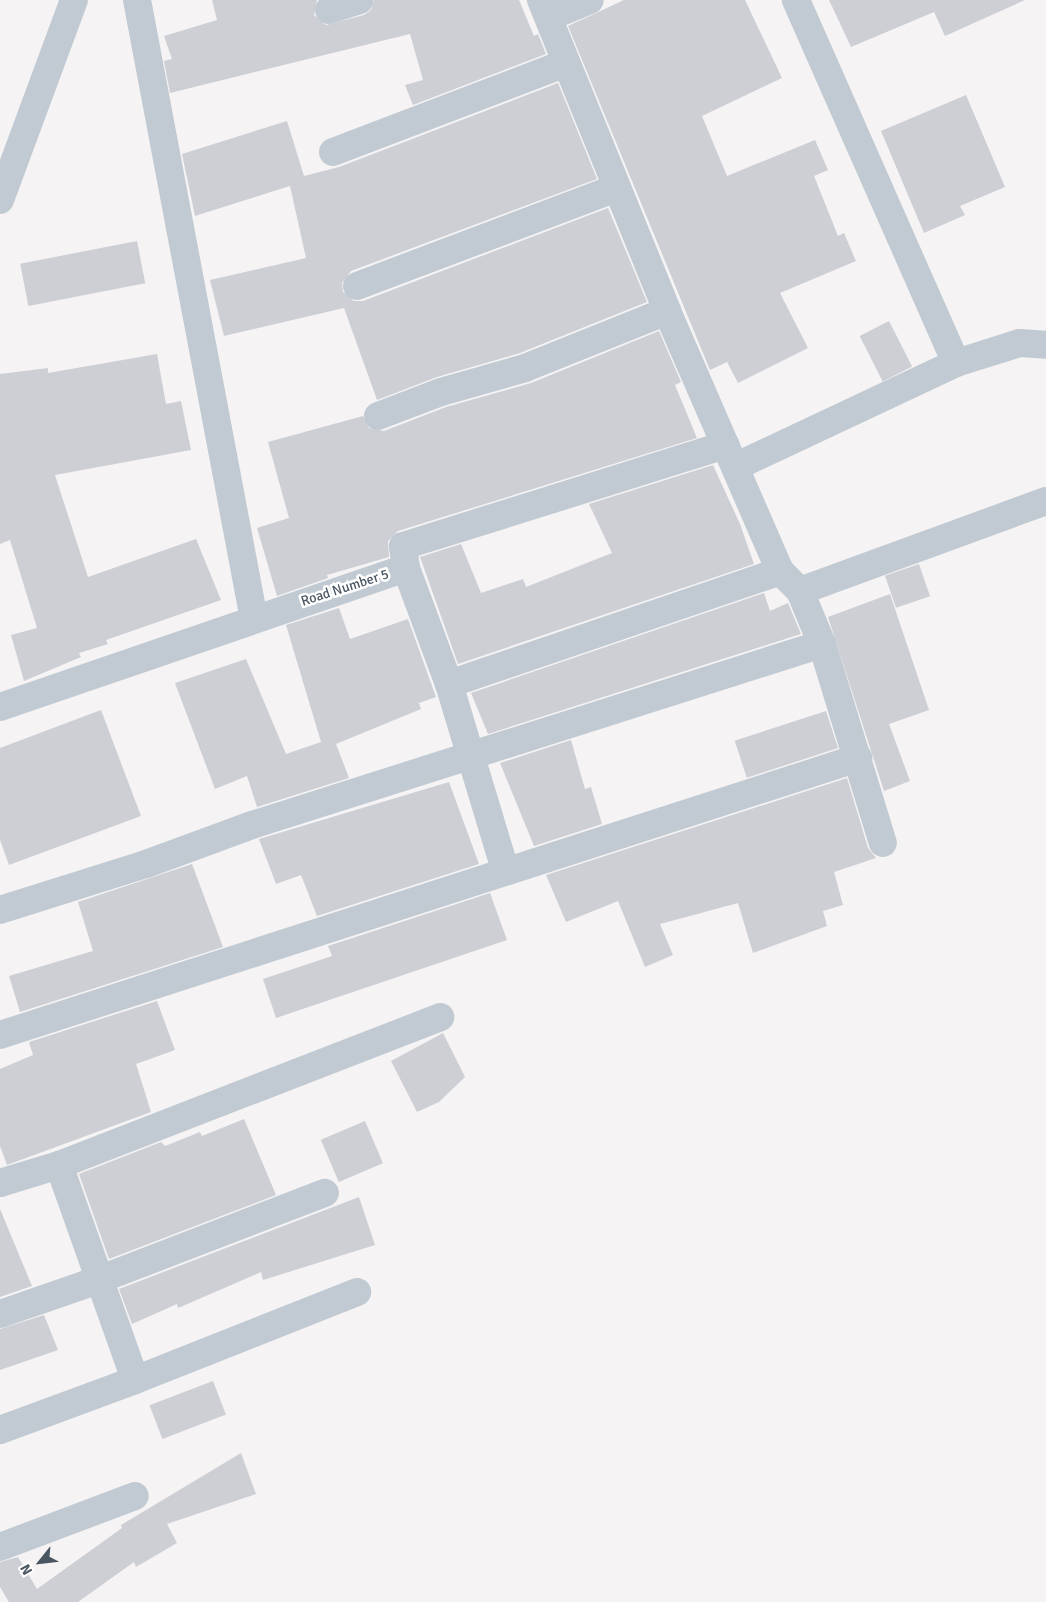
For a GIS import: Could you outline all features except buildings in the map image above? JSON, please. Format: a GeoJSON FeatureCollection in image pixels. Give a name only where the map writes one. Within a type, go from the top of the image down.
{"type":"FeatureCollection","features":[{"type":"Feature","properties":{"kind":"street"},"geometry":{"type":"LineString","coordinates":[[0,200],[74,0]]}},
{"type":"Feature","properties":{"kind":"street"},"geometry":{"type":"LineString","coordinates":[[137,0],[254,619]]}},
{"type":"Feature","properties":{"kind":"street"},"geometry":{"type":"LineString","coordinates":[[329,10],[359,0]]}},
{"type":"Feature","properties":{"kind":"street"},"geometry":{"type":"LineString","coordinates":[[590,0],[545,9],[667,311],[731,455],[780,572],[800,591],[822,644],[883,843]]}},
{"type":"Feature","properties":{"kind":"street"},"geometry":{"type":"LineString","coordinates":[[796,0],[956,363]]}},
{"type":"Feature","properties":{"kind":"street"},"geometry":{"type":"LineString","coordinates":[[333,152],[566,63]]}},
{"type":"Feature","properties":{"kind":"street"},"geometry":{"type":"LineString","coordinates":[[357,286],[616,188]]}},
{"type":"Feature","properties":{"kind":"street"},"geometry":{"type":"LineString","coordinates":[[378,416],[441,392],[525,368],[667,311]]}},
{"type":"Feature","properties":{"kind":"street"},"geometry":{"type":"LineString","coordinates":[[731,455],[956,363],[1020,343],[1046,345]]}},
{"type":"Feature","properties":{"kind":"street","name":"Road Number 5"},"geometry":{"type":"LineString","coordinates":[[0,707],[406,568],[403,546],[731,455]]}},
{"type":"Feature","properties":{"kind":"street"},"geometry":{"type":"LineString","coordinates":[[800,591],[1046,501]]}},
{"type":"Feature","properties":{"kind":"street"},"geometry":{"type":"LineString","coordinates":[[406,568],[449,684],[505,870]]}},
{"type":"Feature","properties":{"kind":"street"},"geometry":{"type":"LineString","coordinates":[[449,684],[780,572]]}},
{"type":"Feature","properties":{"kind":"street"},"geometry":{"type":"LineString","coordinates":[[0,910],[470,756],[822,644]]}},
{"type":"Feature","properties":{"kind":"street"},"geometry":{"type":"LineString","coordinates":[[0,1035],[505,870],[858,758]]}},
{"type":"Feature","properties":{"kind":"street"},"geometry":{"type":"LineString","coordinates":[[0,1183],[59,1165],[440,1017]]}},
{"type":"Feature","properties":{"kind":"street"},"geometry":{"type":"LineString","coordinates":[[59,1165],[98,1280],[135,1380]]}},
{"type":"Feature","properties":{"kind":"street"},"geometry":{"type":"LineString","coordinates":[[0,1314],[98,1280],[324,1193]]}},
{"type":"Feature","properties":{"kind":"street"},"geometry":{"type":"LineString","coordinates":[[0,1430],[135,1380],[357,1292]]}},
{"type":"Feature","properties":{"kind":"street"},"geometry":{"type":"LineString","coordinates":[[0,1547],[136,1496]]}}]}
